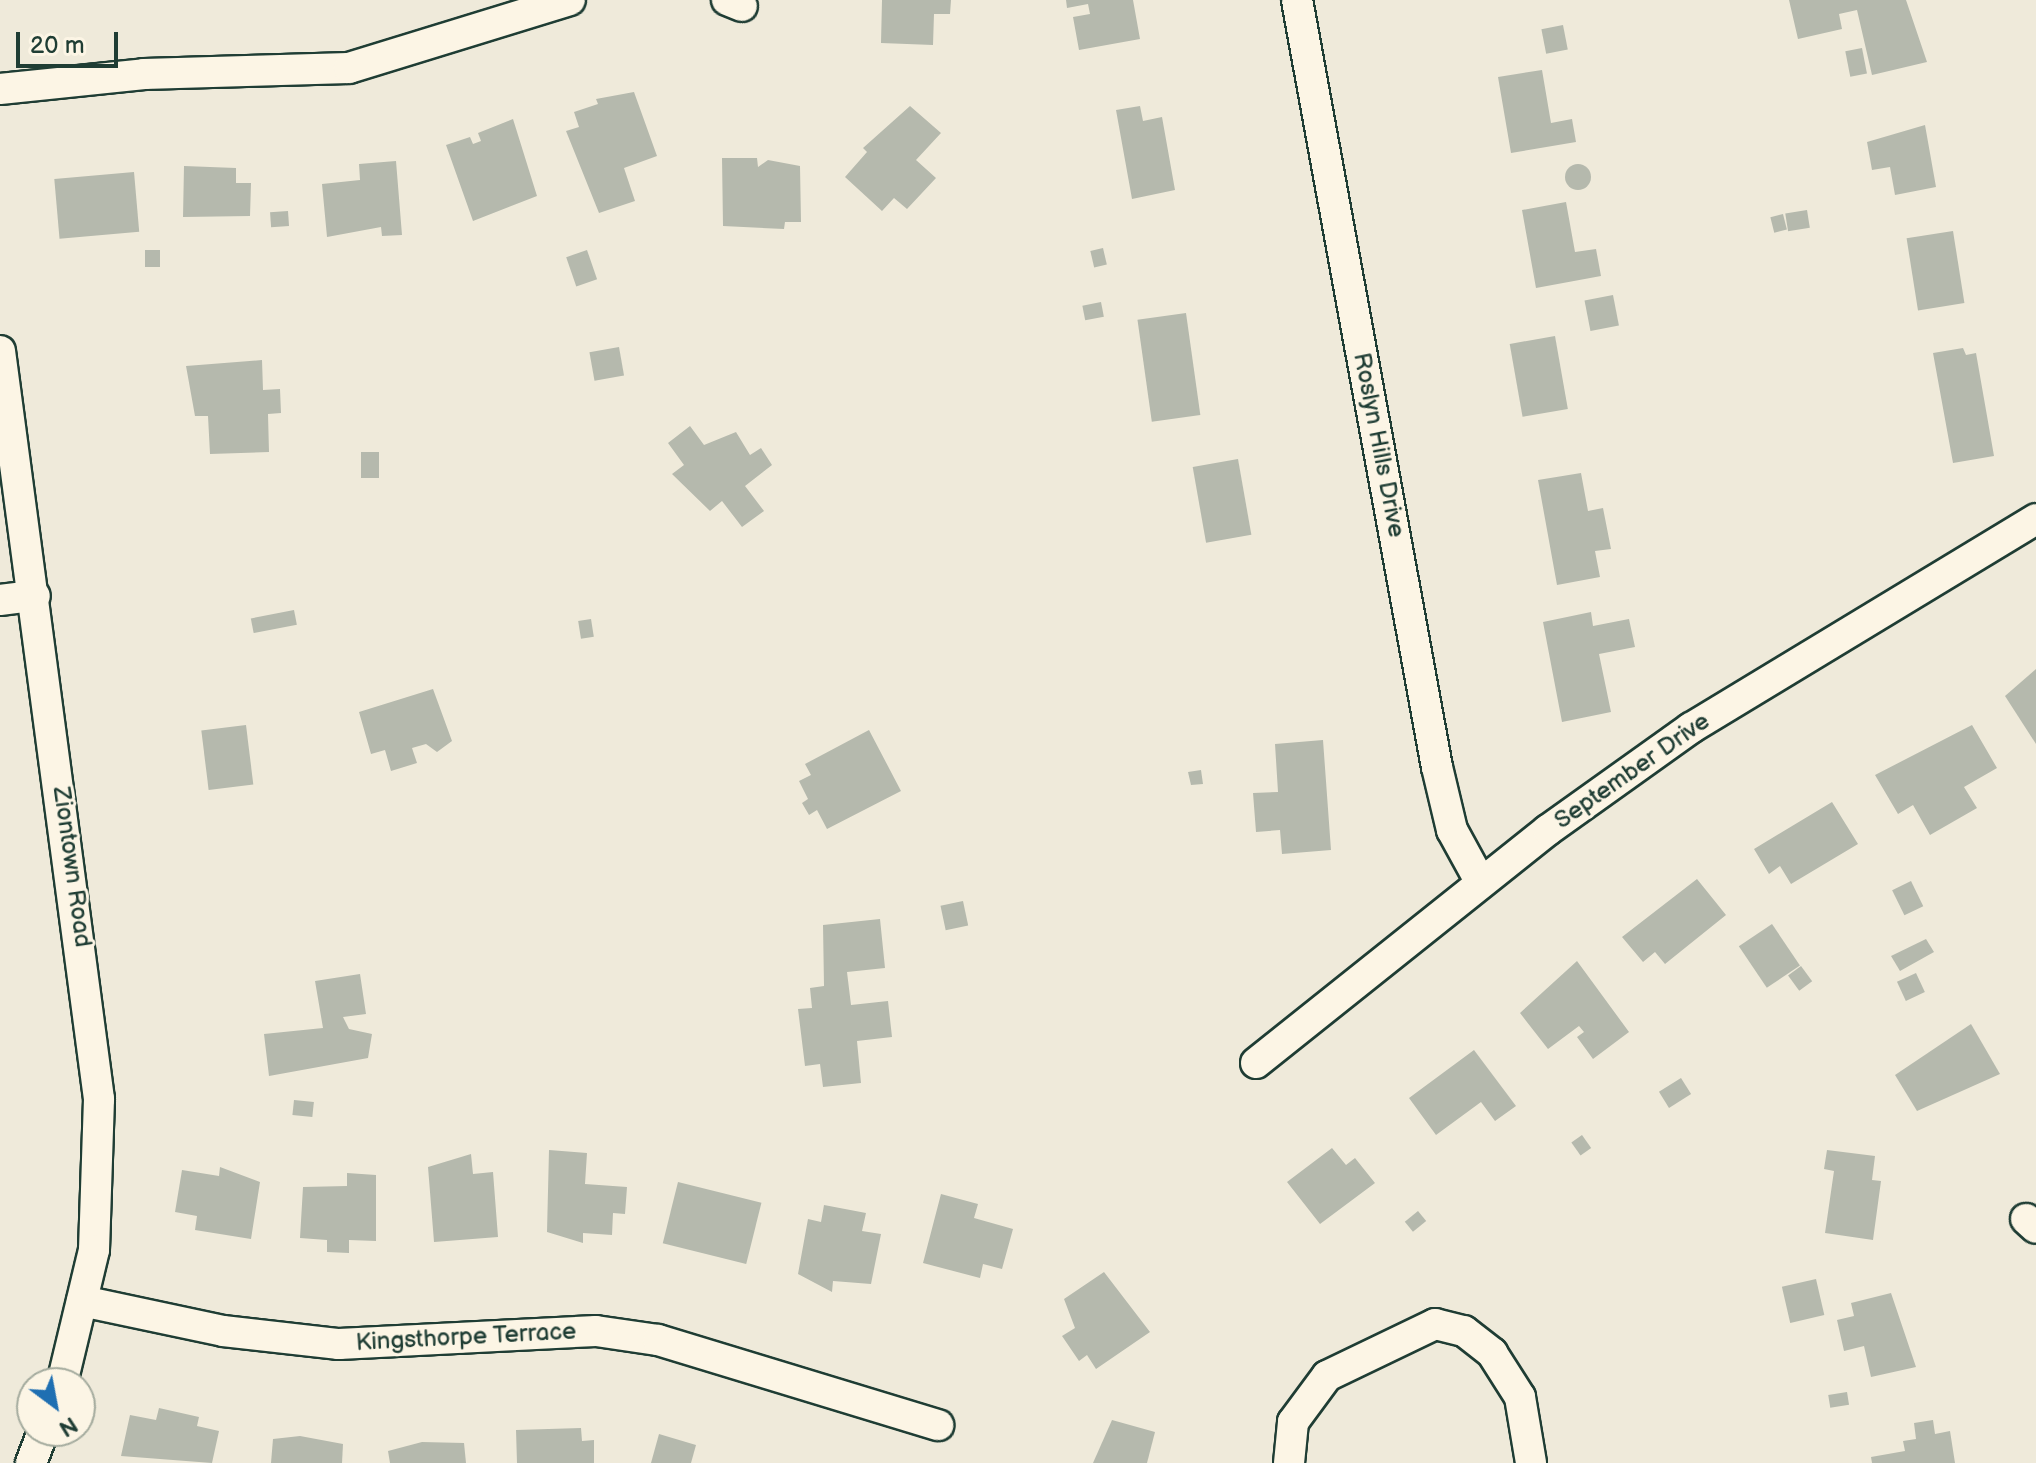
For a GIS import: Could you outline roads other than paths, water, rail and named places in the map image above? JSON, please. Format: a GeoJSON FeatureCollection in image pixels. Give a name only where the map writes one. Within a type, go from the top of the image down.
{"type":"FeatureCollection","features":[{"type":"Feature","properties":{"kind":"street"},"geometry":{"type":"LineString","coordinates":[[0,89],[144,74],[349,68],[570,0]]}},
{"type":"Feature","properties":{"kind":"street","name":"Roslyn Hills Drive"},"geometry":{"type":"LineString","coordinates":[[1297,0],[1437,767],[1452,830],[1481,883]]}},
{"type":"Feature","properties":{"kind":"street","name":"Ziontown Road"},"geometry":{"type":"LineString","coordinates":[[0,351],[35,596],[99,1099],[97,1221],[66,1367]]}},
{"type":"Feature","properties":{"kind":"street","name":"September Drive"},"geometry":{"type":"LineString","coordinates":[[1256,1063],[1481,883],[1691,728],[2036,519]]}},
{"type":"Feature","properties":{"kind":"street"},"geometry":{"type":"LineString","coordinates":[[0,600],[35,596]]}},
{"type":"Feature","properties":{"kind":"street","name":"Kingsthorpe Terrace"},"geometry":{"type":"LineString","coordinates":[[82,1301],[223,1331],[339,1344],[596,1331],[658,1340],[938,1425]]}},
{"type":"Feature","properties":{"kind":"street"},"geometry":{"type":"LineString","coordinates":[[1289,1463],[1293,1422],[1327,1376],[1435,1324],[1464,1331],[1492,1353],[1520,1397],[1531,1463]]}}]}
